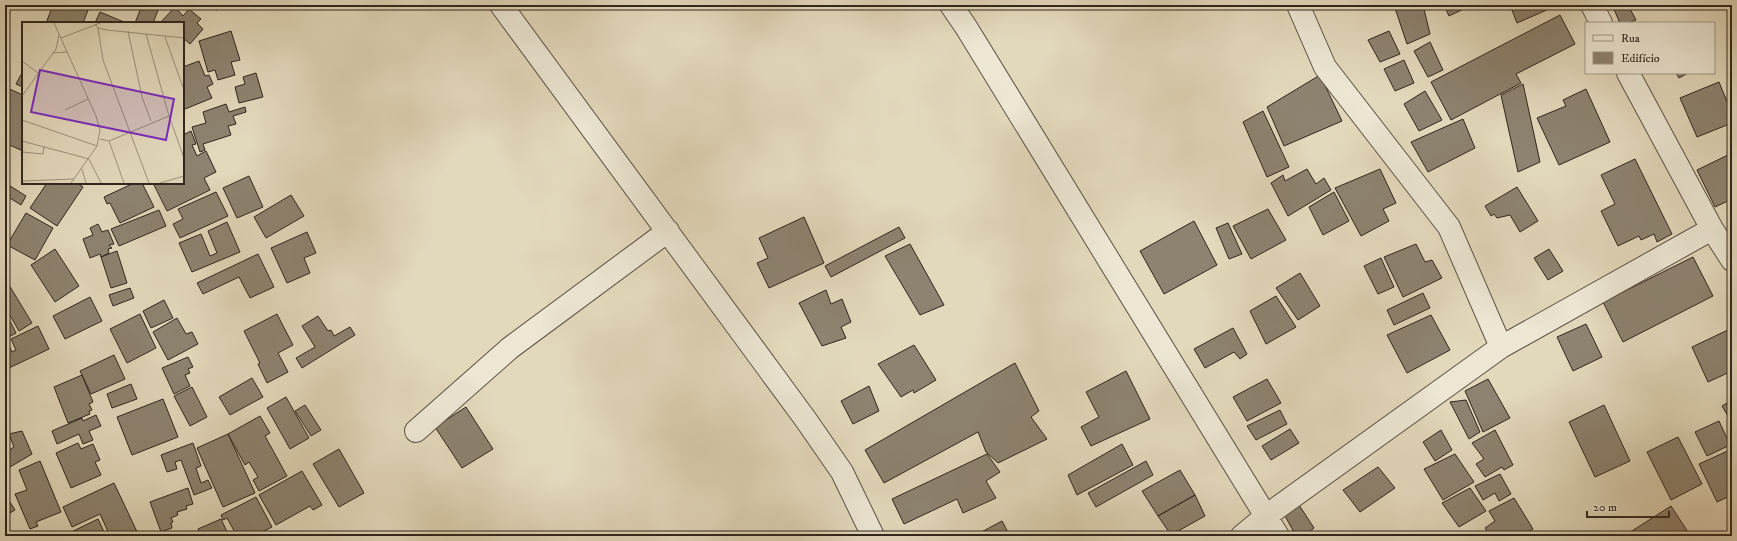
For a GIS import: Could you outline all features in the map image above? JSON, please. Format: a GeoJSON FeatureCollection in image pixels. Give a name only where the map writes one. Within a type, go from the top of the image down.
{"type":"FeatureCollection","features":[{"type":"Feature","properties":{"kind":"street"},"geometry":{"type":"LineString","coordinates":[[501,5],[806,420],[842,472],[873,536]]}},
{"type":"Feature","properties":{"kind":"street"},"geometry":{"type":"LineString","coordinates":[[952,5],[975,40],[1278,536]]}},
{"type":"Feature","properties":{"kind":"street"},"geometry":{"type":"LineString","coordinates":[[1298,5],[1325,67],[1449,227],[1501,347]]}},
{"type":"Feature","properties":{"kind":"street"},"geometry":{"type":"LineString","coordinates":[[1592,5],[1600,22]]}},
{"type":"Feature","properties":{"kind":"street"},"geometry":{"type":"LineString","coordinates":[[1629,74],[1712,229],[1732,260]]}},
{"type":"Feature","properties":{"kind":"street"},"geometry":{"type":"LineString","coordinates":[[1242,536],[1266,516],[1501,347],[1712,229]]}},
{"type":"Feature","properties":{"kind":"street"},"geometry":{"type":"LineString","coordinates":[[416,431],[510,348],[668,231]]}},
{"type":"Feature","properties":{"kind":"building"},"geometry":{"type":"Polygon","coordinates":[[[53,5],[90,5],[83,22],[46,22],[53,5]]]}},
{"type":"Feature","properties":{"kind":"building"},"geometry":{"type":"Polygon","coordinates":[[[142,5],[160,5],[153,22],[135,22],[142,5]]]}},
{"type":"Feature","properties":{"kind":"building"},"geometry":{"type":"Polygon","coordinates":[[[210,5],[235,5],[216,10],[215,6],[211,7],[210,5]]]}},
{"type":"Feature","properties":{"kind":"building"},"geometry":{"type":"Polygon","coordinates":[[[1394,5],[1423,5],[1430,34],[1407,44],[1394,5]]]}},
{"type":"Feature","properties":{"kind":"building"},"geometry":{"type":"Polygon","coordinates":[[[1444,5],[1472,5],[1449,16],[1444,5]]]}},
{"type":"Feature","properties":{"kind":"building"},"geometry":{"type":"Polygon","coordinates":[[[1510,5],[1547,5],[1549,9],[1517,23],[1510,5]]]}},
{"type":"Feature","properties":{"kind":"building"},"geometry":{"type":"Polygon","coordinates":[[[1612,5],[1633,5],[1629,7],[1636,20],[1631,22],[1620,22],[1612,5]]]}},
{"type":"Feature","properties":{"kind":"building"},"geometry":{"type":"Polygon","coordinates":[[[175,7],[183,16],[189,9],[201,19],[197,23],[203,29],[190,44],[184,39],[184,22],[161,22],[175,7]]]}},
{"type":"Feature","properties":{"kind":"building"},"geometry":{"type":"Polygon","coordinates":[[[100,12],[124,22],[95,22],[100,12]]]}},
{"type":"Feature","properties":{"kind":"building"},"geometry":{"type":"Polygon","coordinates":[[[1560,15],[1575,44],[1516,74],[1521,83],[1451,120],[1431,82],[1560,15]]]}},
{"type":"Feature","properties":{"kind":"building"},"geometry":{"type":"Polygon","coordinates":[[[231,31],[240,60],[231,62],[235,75],[218,80],[215,70],[208,72],[199,41],[231,31]]]}},
{"type":"Feature","properties":{"kind":"building"},"geometry":{"type":"Polygon","coordinates":[[[1389,31],[1400,54],[1380,62],[1368,40],[1389,31]]]}},
{"type":"Feature","properties":{"kind":"building"},"geometry":{"type":"Polygon","coordinates":[[[1430,42],[1443,70],[1428,77],[1414,51],[1430,42]]]}},
{"type":"Feature","properties":{"kind":"building"},"geometry":{"type":"Polygon","coordinates":[[[1404,60],[1414,83],[1395,91],[1384,69],[1404,60]]]}},
{"type":"Feature","properties":{"kind":"building"},"geometry":{"type":"Polygon","coordinates":[[[199,61],[205,76],[209,75],[213,84],[207,87],[212,98],[185,109],[184,106],[184,67],[199,61]]]}},
{"type":"Feature","properties":{"kind":"building"},"geometry":{"type":"Polygon","coordinates":[[[22,73],[22,87],[16,84],[22,73]]]}},
{"type":"Feature","properties":{"kind":"building"},"geometry":{"type":"Polygon","coordinates":[[[256,73],[263,97],[239,103],[235,87],[245,84],[243,77],[256,73]]]}},
{"type":"Feature","properties":{"kind":"building"},"geometry":{"type":"Polygon","coordinates":[[[1677,74],[1686,74],[1679,78],[1677,74]]]}},
{"type":"Feature","properties":{"kind":"building"},"geometry":{"type":"Polygon","coordinates":[[[1320,75],[1342,121],[1284,146],[1267,107],[1320,75]]]}},
{"type":"Feature","properties":{"kind":"building"},"geometry":{"type":"Polygon","coordinates":[[[1719,82],[1732,114],[1732,123],[1697,137],[1680,98],[1719,82]]]}},
{"type":"Feature","properties":{"kind":"building"},"geometry":{"type":"Polygon","coordinates":[[[1523,84],[1540,162],[1518,172],[1501,95],[1523,84]]]}},
{"type":"Feature","properties":{"kind":"building"},"geometry":{"type":"Polygon","coordinates":[[[5,87],[22,95],[22,151],[5,143],[5,87]]]}},
{"type":"Feature","properties":{"kind":"building"},"geometry":{"type":"Polygon","coordinates":[[[1586,89],[1610,142],[1559,165],[1537,118],[1566,106],[1563,100],[1586,89]]]}},
{"type":"Feature","properties":{"kind":"building"},"geometry":{"type":"Polygon","coordinates":[[[1425,91],[1442,120],[1419,131],[1404,104],[1425,91]]]}},
{"type":"Feature","properties":{"kind":"building"},"geometry":{"type":"Polygon","coordinates":[[[226,104],[229,112],[245,107],[246,112],[233,116],[236,124],[228,126],[231,135],[203,144],[205,150],[200,152],[192,127],[206,123],[203,112],[226,104]]]}},
{"type":"Feature","properties":{"kind":"building"},"geometry":{"type":"Polygon","coordinates":[[[1263,111],[1289,167],[1267,177],[1243,122],[1263,111]]]}},
{"type":"Feature","properties":{"kind":"building"},"geometry":{"type":"Polygon","coordinates":[[[1463,119],[1475,148],[1428,172],[1411,142],[1463,119]]]}},
{"type":"Feature","properties":{"kind":"building"},"geometry":{"type":"Polygon","coordinates":[[[191,131],[196,144],[192,145],[197,156],[206,151],[216,172],[204,178],[210,190],[167,211],[154,184],[184,184],[184,134],[191,131]]]}},
{"type":"Feature","properties":{"kind":"building"},"geometry":{"type":"Polygon","coordinates":[[[1732,153],[1732,199],[1715,207],[1697,170],[1732,153]]]}},
{"type":"Feature","properties":{"kind":"building"},"geometry":{"type":"Polygon","coordinates":[[[1635,159],[1672,234],[1657,242],[1654,234],[1641,240],[1639,236],[1618,246],[1601,211],[1615,204],[1601,175],[1635,159]]]}},
{"type":"Feature","properties":{"kind":"building"},"geometry":{"type":"Polygon","coordinates":[[[1307,169],[1316,184],[1324,178],[1331,190],[1288,216],[1271,183],[1283,175],[1285,181],[1307,169]]]}},
{"type":"Feature","properties":{"kind":"building"},"geometry":{"type":"Polygon","coordinates":[[[1380,169],[1396,203],[1383,209],[1389,221],[1361,236],[1335,188],[1380,169]]]}},
{"type":"Feature","properties":{"kind":"building"},"geometry":{"type":"Polygon","coordinates":[[[249,176],[263,207],[237,218],[223,188],[249,176]]]}},
{"type":"Feature","properties":{"kind":"building"},"geometry":{"type":"Polygon","coordinates":[[[7,184],[26,196],[21,205],[5,195],[5,188],[7,184]]]}},
{"type":"Feature","properties":{"kind":"building"},"geometry":{"type":"Polygon","coordinates":[[[46,184],[78,184],[83,187],[57,226],[30,208],[46,184]]]}},
{"type":"Feature","properties":{"kind":"building"},"geometry":{"type":"Polygon","coordinates":[[[132,184],[142,184],[154,207],[120,223],[110,203],[107,204],[104,197],[132,184]]]}},
{"type":"Feature","properties":{"kind":"building"},"geometry":{"type":"Polygon","coordinates":[[[1517,187],[1538,221],[1520,232],[1510,215],[1497,218],[1494,214],[1491,216],[1485,206],[1517,187]]]}},
{"type":"Feature","properties":{"kind":"building"},"geometry":{"type":"Polygon","coordinates":[[[216,192],[228,216],[180,238],[173,224],[183,219],[178,209],[216,192]]]}},
{"type":"Feature","properties":{"kind":"building"},"geometry":{"type":"Polygon","coordinates":[[[1334,192],[1349,221],[1323,235],[1309,207],[1334,192]]]}},
{"type":"Feature","properties":{"kind":"building"},"geometry":{"type":"Polygon","coordinates":[[[291,195],[304,216],[266,238],[254,217],[291,195]]]}},
{"type":"Feature","properties":{"kind":"building"},"geometry":{"type":"Polygon","coordinates":[[[1732,207],[1732,219],[1727,209],[1732,207]]]}},
{"type":"Feature","properties":{"kind":"building"},"geometry":{"type":"Polygon","coordinates":[[[1268,209],[1286,240],[1251,259],[1233,226],[1268,209]]]}},
{"type":"Feature","properties":{"kind":"building"},"geometry":{"type":"Polygon","coordinates":[[[159,210],[166,226],[119,246],[111,229],[159,210]]]}},
{"type":"Feature","properties":{"kind":"building"},"geometry":{"type":"Polygon","coordinates":[[[26,213],[53,228],[35,260],[7,245],[26,213]]]}},
{"type":"Feature","properties":{"kind":"building"},"geometry":{"type":"Polygon","coordinates":[[[804,217],[824,263],[769,288],[757,263],[768,258],[759,238],[804,217]]]}},
{"type":"Feature","properties":{"kind":"building"},"geometry":{"type":"Polygon","coordinates":[[[1194,221],[1217,265],[1164,294],[1140,251],[1194,221]]]}},
{"type":"Feature","properties":{"kind":"building"},"geometry":{"type":"Polygon","coordinates":[[[227,222],[240,252],[192,272],[179,243],[201,234],[210,256],[217,253],[208,231],[227,222]]]}},
{"type":"Feature","properties":{"kind":"building"},"geometry":{"type":"Polygon","coordinates":[[[1228,223],[1242,254],[1229,259],[1216,228],[1228,223]]]}},
{"type":"Feature","properties":{"kind":"building"},"geometry":{"type":"Polygon","coordinates":[[[98,224],[102,232],[108,230],[114,244],[109,245],[112,248],[108,249],[109,253],[101,257],[100,254],[90,258],[83,239],[93,235],[90,228],[98,224]]]}},
{"type":"Feature","properties":{"kind":"building"},"geometry":{"type":"Polygon","coordinates":[[[899,227],[905,238],[831,277],[825,266],[899,227]]]}},
{"type":"Feature","properties":{"kind":"building"},"geometry":{"type":"Polygon","coordinates":[[[307,232],[316,253],[304,258],[310,273],[287,283],[271,248],[307,232]]]}},
{"type":"Feature","properties":{"kind":"building"},"geometry":{"type":"Polygon","coordinates":[[[910,244],[944,305],[920,315],[885,256],[910,244]]]}},
{"type":"Feature","properties":{"kind":"building"},"geometry":{"type":"Polygon","coordinates":[[[1416,244],[1425,262],[1432,260],[1442,278],[1403,297],[1384,257],[1416,244]]]}},
{"type":"Feature","properties":{"kind":"building"},"geometry":{"type":"Polygon","coordinates":[[[55,249],[79,286],[55,302],[31,265],[55,249]]]}},
{"type":"Feature","properties":{"kind":"building"},"geometry":{"type":"Polygon","coordinates":[[[1549,249],[1563,271],[1548,280],[1534,258],[1549,249]]]}},
{"type":"Feature","properties":{"kind":"building"},"geometry":{"type":"Polygon","coordinates":[[[117,251],[127,283],[111,288],[101,257],[117,251]]]}},
{"type":"Feature","properties":{"kind":"building"},"geometry":{"type":"Polygon","coordinates":[[[258,254],[274,287],[250,298],[239,277],[203,294],[197,283],[258,254]]]}},
{"type":"Feature","properties":{"kind":"building"},"geometry":{"type":"Polygon","coordinates":[[[1693,257],[1713,296],[1623,342],[1603,302],[1693,257]]]}},
{"type":"Feature","properties":{"kind":"building"},"geometry":{"type":"Polygon","coordinates":[[[1381,258],[1394,287],[1378,294],[1364,266],[1381,258]]]}},
{"type":"Feature","properties":{"kind":"building"},"geometry":{"type":"Polygon","coordinates":[[[1300,273],[1320,306],[1298,320],[1276,288],[1300,273]]]}},
{"type":"Feature","properties":{"kind":"building"},"geometry":{"type":"Polygon","coordinates":[[[5,280],[32,323],[19,331],[5,307],[5,280]]]}},
{"type":"Feature","properties":{"kind":"building"},"geometry":{"type":"Polygon","coordinates":[[[130,288],[134,298],[113,306],[109,295],[130,288]]]}},
{"type":"Feature","properties":{"kind":"building"},"geometry":{"type":"Polygon","coordinates":[[[826,290],[831,304],[842,299],[851,322],[841,327],[846,338],[822,346],[799,303],[826,290]]]}},
{"type":"Feature","properties":{"kind":"building"},"geometry":{"type":"Polygon","coordinates":[[[1423,293],[1430,308],[1394,325],[1387,310],[1423,293]]]}},
{"type":"Feature","properties":{"kind":"building"},"geometry":{"type":"Polygon","coordinates":[[[1276,296],[1296,327],[1266,344],[1250,311],[1276,296]]]}},
{"type":"Feature","properties":{"kind":"building"},"geometry":{"type":"Polygon","coordinates":[[[90,297],[102,321],[65,339],[53,316],[90,297]]]}},
{"type":"Feature","properties":{"kind":"building"},"geometry":{"type":"Polygon","coordinates":[[[164,300],[173,318],[151,328],[143,311],[164,300]]]}},
{"type":"Feature","properties":{"kind":"building"},"geometry":{"type":"Polygon","coordinates":[[[140,314],[156,348],[127,363],[110,329],[140,314]]]}},
{"type":"Feature","properties":{"kind":"building"},"geometry":{"type":"Polygon","coordinates":[[[277,314],[293,345],[278,353],[288,372],[267,383],[258,364],[260,363],[244,331],[277,314]]]}},
{"type":"Feature","properties":{"kind":"building"},"geometry":{"type":"Polygon","coordinates":[[[1431,315],[1450,350],[1407,373],[1387,335],[1431,315]]]}},
{"type":"Feature","properties":{"kind":"building"},"geometry":{"type":"Polygon","coordinates":[[[318,316],[328,331],[331,330],[334,336],[350,327],[355,335],[302,368],[296,358],[315,347],[302,326],[318,316]]]}},
{"type":"Feature","properties":{"kind":"building"},"geometry":{"type":"Polygon","coordinates":[[[177,318],[186,334],[192,332],[198,344],[168,360],[153,332],[177,318]]]}},
{"type":"Feature","properties":{"kind":"building"},"geometry":{"type":"Polygon","coordinates":[[[9,319],[16,333],[5,339],[5,321],[9,319]]]}},
{"type":"Feature","properties":{"kind":"building"},"geometry":{"type":"Polygon","coordinates":[[[1586,324],[1602,357],[1573,371],[1557,337],[1586,324]]]}},
{"type":"Feature","properties":{"kind":"building"},"geometry":{"type":"Polygon","coordinates":[[[38,326],[49,349],[9,368],[5,359],[5,343],[7,342],[12,352],[16,350],[11,339],[38,326]]]}},
{"type":"Feature","properties":{"kind":"building"},"geometry":{"type":"Polygon","coordinates":[[[1233,328],[1247,354],[1240,359],[1234,352],[1205,368],[1194,349],[1233,328]]]}},
{"type":"Feature","properties":{"kind":"building"},"geometry":{"type":"Polygon","coordinates":[[[1732,328],[1732,371],[1708,382],[1692,347],[1732,328]]]}},
{"type":"Feature","properties":{"kind":"building"},"geometry":{"type":"Polygon","coordinates":[[[914,345],[936,380],[914,393],[913,390],[901,397],[878,364],[914,345]]]}},
{"type":"Feature","properties":{"kind":"building"},"geometry":{"type":"Polygon","coordinates":[[[114,355],[125,379],[91,394],[80,371],[114,355]]]}},
{"type":"Feature","properties":{"kind":"building"},"geometry":{"type":"Polygon","coordinates":[[[188,357],[193,367],[188,369],[190,373],[185,375],[190,386],[174,394],[162,368],[188,357]]]}},
{"type":"Feature","properties":{"kind":"building"},"geometry":{"type":"Polygon","coordinates":[[[1015,363],[1039,411],[1031,417],[1047,439],[998,463],[986,452],[978,432],[884,483],[865,450],[1015,363]]]}},
{"type":"Feature","properties":{"kind":"building"},"geometry":{"type":"Polygon","coordinates":[[[1126,371],[1150,419],[1091,446],[1081,427],[1099,417],[1086,392],[1126,371]]]}},
{"type":"Feature","properties":{"kind":"building"},"geometry":{"type":"Polygon","coordinates":[[[82,375],[93,402],[89,404],[92,410],[89,411],[90,414],[68,423],[54,387],[82,375]]]}},
{"type":"Feature","properties":{"kind":"building"},"geometry":{"type":"Polygon","coordinates":[[[252,378],[263,397],[230,415],[219,397],[252,378]]]}},
{"type":"Feature","properties":{"kind":"building"},"geometry":{"type":"Polygon","coordinates":[[[1267,379],[1281,403],[1247,421],[1233,397],[1267,379]]]}},
{"type":"Feature","properties":{"kind":"building"},"geometry":{"type":"Polygon","coordinates":[[[1488,379],[1510,418],[1483,432],[1465,391],[1488,379]]]}},
{"type":"Feature","properties":{"kind":"building"},"geometry":{"type":"Polygon","coordinates":[[[131,384],[137,399],[112,408],[107,394],[131,384]]]}},
{"type":"Feature","properties":{"kind":"building"},"geometry":{"type":"Polygon","coordinates":[[[869,386],[879,411],[853,424],[841,401],[869,386]]]}},
{"type":"Feature","properties":{"kind":"building"},"geometry":{"type":"Polygon","coordinates":[[[192,387],[207,417],[190,426],[174,396],[192,387]]]}},
{"type":"Feature","properties":{"kind":"building"},"geometry":{"type":"Polygon","coordinates":[[[286,397],[309,438],[290,449],[267,408],[286,397]]]}},
{"type":"Feature","properties":{"kind":"building"},"geometry":{"type":"Polygon","coordinates":[[[163,399],[178,437],[132,455],[117,417],[163,399]]]}},
{"type":"Feature","properties":{"kind":"building"},"geometry":{"type":"Polygon","coordinates":[[[1466,400],[1480,432],[1469,439],[1450,402],[1466,400]]]}},
{"type":"Feature","properties":{"kind":"building"},"geometry":{"type":"Polygon","coordinates":[[[1732,400],[1732,423],[1722,406],[1732,400]]]}},
{"type":"Feature","properties":{"kind":"building"},"geometry":{"type":"Polygon","coordinates":[[[305,405],[321,430],[311,436],[295,411],[305,405]]]}},
{"type":"Feature","properties":{"kind":"building"},"geometry":{"type":"Polygon","coordinates":[[[1604,405],[1630,461],[1595,477],[1569,422],[1604,405]]]}},
{"type":"Feature","properties":{"kind":"building"},"geometry":{"type":"Polygon","coordinates":[[[466,407],[493,449],[462,468],[435,427],[466,407]]]}},
{"type":"Feature","properties":{"kind":"building"},"geometry":{"type":"Polygon","coordinates":[[[1280,410],[1287,424],[1256,440],[1247,426],[1280,410]]]}},
{"type":"Feature","properties":{"kind":"building"},"geometry":{"type":"Polygon","coordinates":[[[96,415],[101,426],[89,431],[93,440],[83,444],[79,434],[57,444],[52,431],[82,418],[83,421],[96,415]]]}},
{"type":"Feature","properties":{"kind":"building"},"geometry":{"type":"Polygon","coordinates":[[[260,416],[270,433],[265,436],[287,476],[259,491],[253,480],[258,477],[249,462],[245,465],[228,434],[260,416]]]}},
{"type":"Feature","properties":{"kind":"building"},"geometry":{"type":"Polygon","coordinates":[[[1719,421],[1730,445],[1707,456],[1695,432],[1719,421]]]}},
{"type":"Feature","properties":{"kind":"building"},"geometry":{"type":"Polygon","coordinates":[[[1290,429],[1299,443],[1271,460],[1262,446],[1290,429]]]}},
{"type":"Feature","properties":{"kind":"building"},"geometry":{"type":"Polygon","coordinates":[[[1441,430],[1452,450],[1435,461],[1423,442],[1441,430]]]}},
{"type":"Feature","properties":{"kind":"building"},"geometry":{"type":"Polygon","coordinates":[[[1495,430],[1513,465],[1504,470],[1502,467],[1485,477],[1476,464],[1484,459],[1472,443],[1495,430]]]}},
{"type":"Feature","properties":{"kind":"building"},"geometry":{"type":"Polygon","coordinates":[[[22,431],[32,454],[5,470],[5,446],[8,451],[14,447],[9,434],[22,431]]]}},
{"type":"Feature","properties":{"kind":"building"},"geometry":{"type":"Polygon","coordinates":[[[228,434],[255,493],[223,507],[197,448],[228,434]]]}},
{"type":"Feature","properties":{"kind":"building"},"geometry":{"type":"Polygon","coordinates":[[[1678,437],[1702,484],[1671,500],[1647,452],[1678,437]]]}},
{"type":"Feature","properties":{"kind":"building"},"geometry":{"type":"Polygon","coordinates":[[[78,443],[81,449],[93,444],[100,460],[95,462],[101,475],[71,488],[56,453],[78,443]]]}},
{"type":"Feature","properties":{"kind":"building"},"geometry":{"type":"Polygon","coordinates":[[[193,443],[201,466],[196,468],[201,483],[208,480],[212,488],[194,495],[181,460],[175,462],[177,469],[167,472],[161,455],[193,443]]]}},
{"type":"Feature","properties":{"kind":"building"},"geometry":{"type":"Polygon","coordinates":[[[1122,444],[1133,465],[1077,495],[1068,475],[1122,444]]]}},
{"type":"Feature","properties":{"kind":"building"},"geometry":{"type":"Polygon","coordinates":[[[339,449],[364,493],[339,507],[313,464],[339,449]]]}},
{"type":"Feature","properties":{"kind":"building"},"geometry":{"type":"Polygon","coordinates":[[[1732,449],[1732,495],[1717,502],[1699,464],[1732,449]]]}},
{"type":"Feature","properties":{"kind":"building"},"geometry":{"type":"Polygon","coordinates":[[[987,454],[1000,472],[986,481],[996,498],[963,513],[957,499],[904,524],[892,499],[987,454]]]}},
{"type":"Feature","properties":{"kind":"building"},"geometry":{"type":"Polygon","coordinates":[[[1455,454],[1474,482],[1443,500],[1424,469],[1455,454]]]}},
{"type":"Feature","properties":{"kind":"building"},"geometry":{"type":"Polygon","coordinates":[[[40,461],[61,512],[36,522],[38,526],[30,529],[15,494],[27,490],[19,470],[40,461]]]}},
{"type":"Feature","properties":{"kind":"building"},"geometry":{"type":"Polygon","coordinates":[[[1146,461],[1153,475],[1096,507],[1088,493],[1146,461]]]}},
{"type":"Feature","properties":{"kind":"building"},"geometry":{"type":"Polygon","coordinates":[[[1378,467],[1395,488],[1360,512],[1343,490],[1378,467]]]}},
{"type":"Feature","properties":{"kind":"building"},"geometry":{"type":"Polygon","coordinates":[[[1180,470],[1195,495],[1158,516],[1142,491],[1180,470]]]}},
{"type":"Feature","properties":{"kind":"building"},"geometry":{"type":"Polygon","coordinates":[[[302,471],[322,505],[313,510],[310,506],[276,525],[259,495],[302,471]]]}},
{"type":"Feature","properties":{"kind":"building"},"geometry":{"type":"Polygon","coordinates":[[[1500,474],[1511,494],[1499,501],[1495,493],[1483,500],[1475,486],[1500,474]]]}},
{"type":"Feature","properties":{"kind":"building"},"geometry":{"type":"Polygon","coordinates":[[[114,483],[139,536],[110,536],[100,514],[72,527],[63,507],[114,483]]]}},
{"type":"Feature","properties":{"kind":"building"},"geometry":{"type":"Polygon","coordinates":[[[188,488],[193,504],[186,506],[187,509],[177,512],[178,515],[171,518],[173,522],[171,523],[172,528],[161,532],[150,502],[188,488]]]}},
{"type":"Feature","properties":{"kind":"building"},"geometry":{"type":"Polygon","coordinates":[[[1470,488],[1486,511],[1459,527],[1442,503],[1470,488]]]}},
{"type":"Feature","properties":{"kind":"building"},"geometry":{"type":"Polygon","coordinates":[[[5,494],[15,510],[5,516],[5,494]]]}},
{"type":"Feature","properties":{"kind":"building"},"geometry":{"type":"Polygon","coordinates":[[[1195,495],[1205,516],[1171,535],[1158,516],[1195,495]]]}},
{"type":"Feature","properties":{"kind":"building"},"geometry":{"type":"Polygon","coordinates":[[[256,497],[272,527],[254,536],[237,536],[227,518],[223,520],[221,515],[256,497]]]}},
{"type":"Feature","properties":{"kind":"building"},"geometry":{"type":"Polygon","coordinates":[[[1514,498],[1533,529],[1521,536],[1490,536],[1485,528],[1495,521],[1489,511],[1514,498]]]}},
{"type":"Feature","properties":{"kind":"building"},"geometry":{"type":"Polygon","coordinates":[[[1299,505],[1314,528],[1304,536],[1296,536],[1284,514],[1299,505]]]}},
{"type":"Feature","properties":{"kind":"building"},"geometry":{"type":"Polygon","coordinates":[[[1671,506],[1690,535],[1689,536],[1624,536],[1671,506]]]}},
{"type":"Feature","properties":{"kind":"building"},"geometry":{"type":"Polygon","coordinates":[[[98,519],[106,536],[63,536],[98,519]]]}},
{"type":"Feature","properties":{"kind":"building"},"geometry":{"type":"Polygon","coordinates":[[[221,519],[229,536],[201,536],[198,529],[221,519]]]}},
{"type":"Feature","properties":{"kind":"building"},"geometry":{"type":"Polygon","coordinates":[[[1002,521],[1010,536],[974,536],[1002,521]]]}},
{"type":"Feature","properties":{"kind":"building"},"geometry":{"type":"Polygon","coordinates":[[[282,531],[284,536],[272,536],[282,531]]]}}]}
